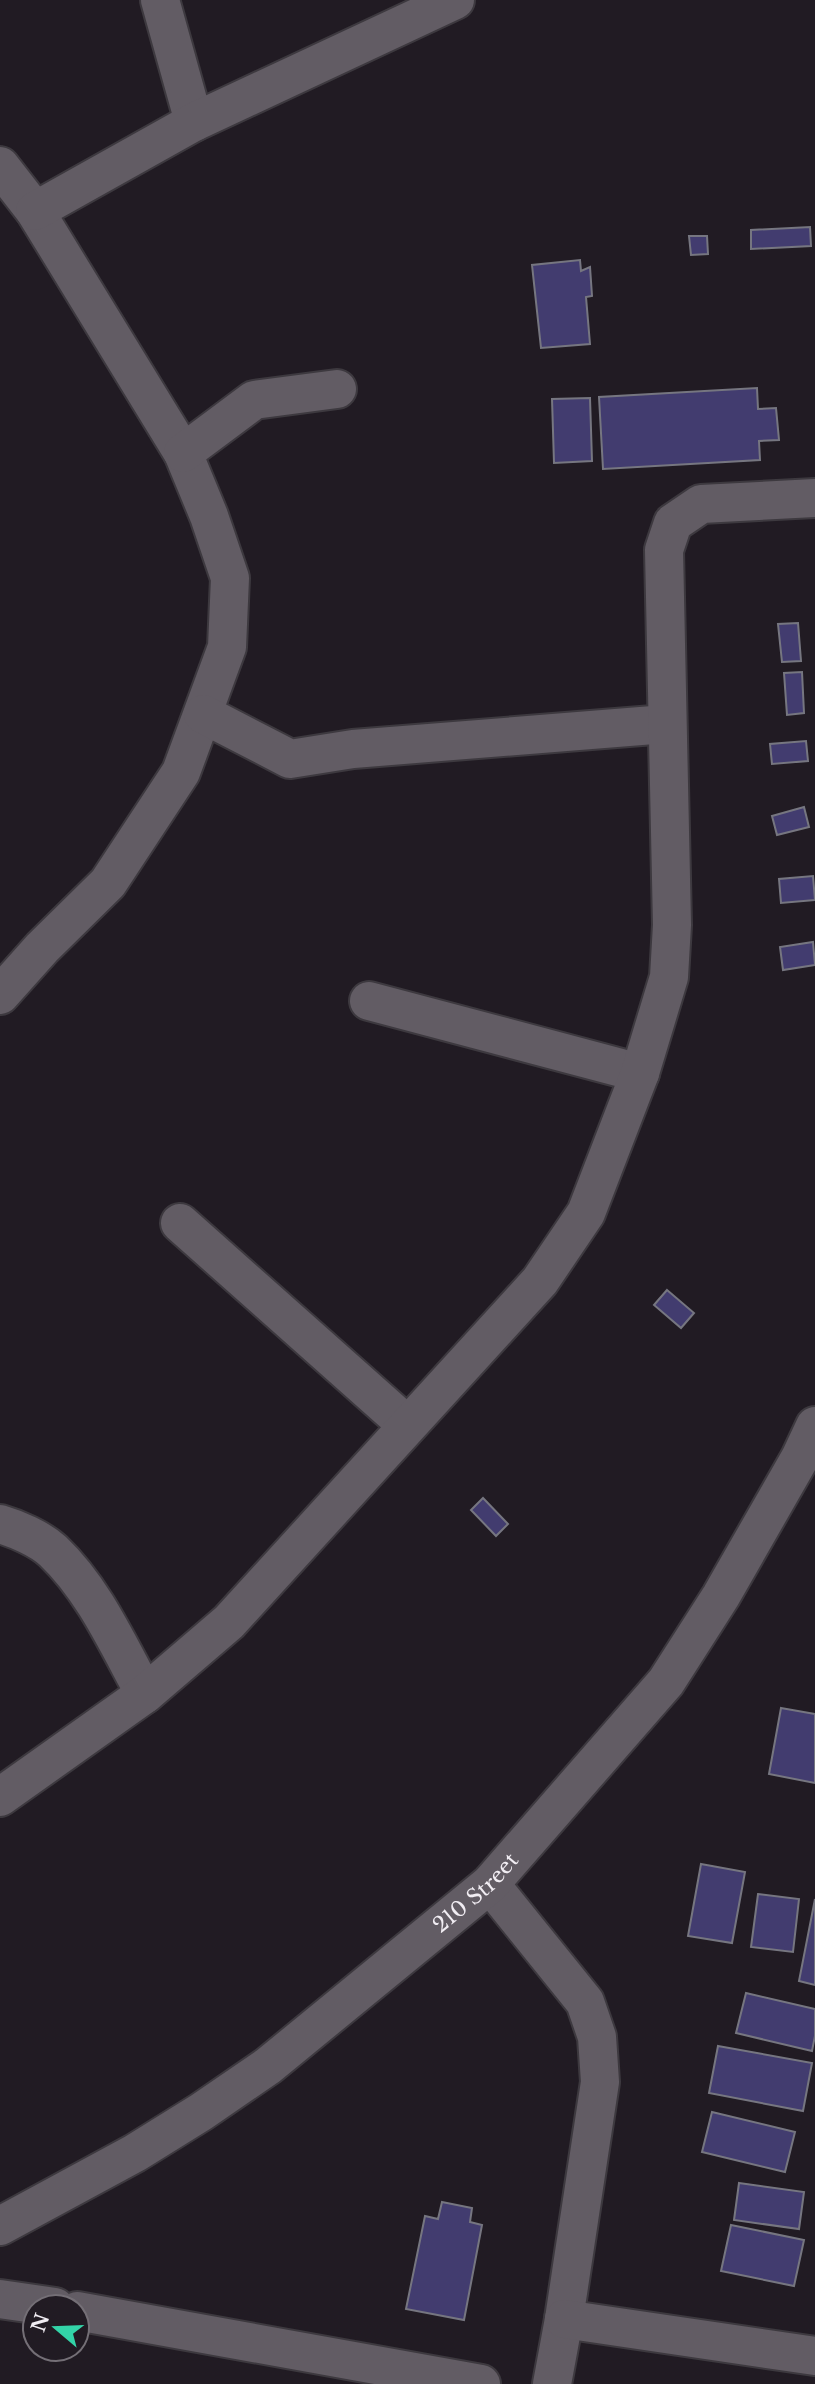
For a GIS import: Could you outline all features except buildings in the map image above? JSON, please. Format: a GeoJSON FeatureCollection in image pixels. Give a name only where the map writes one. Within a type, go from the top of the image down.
{"type":"FeatureCollection","features":[{"type":"Feature","properties":{"kind":"street"},"geometry":{"type":"LineString","coordinates":[[160,0],[194,122]]}},
{"type":"Feature","properties":{"kind":"street"},"geometry":{"type":"LineString","coordinates":[[35,211],[194,122],[455,0]]}},
{"type":"Feature","properties":{"kind":"street"},"geometry":{"type":"LineString","coordinates":[[0,166],[35,211],[183,453],[209,516],[230,578],[228,647],[181,772],[108,883],[42,948],[0,995]]}},
{"type":"Feature","properties":{"kind":"street"},"geometry":{"type":"LineString","coordinates":[[183,453],[254,400],[337,389]]}},
{"type":"Feature","properties":{"kind":"street"},"geometry":{"type":"LineString","coordinates":[[0,1797],[145,1694],[229,1622],[540,1281],[586,1213],[640,1073],[670,964],[672,925],[664,550],[673,523],[701,504],[815,498]]}},
{"type":"Feature","properties":{"kind":"street"},"geometry":{"type":"LineString","coordinates":[[203,714],[290,759],[353,749],[666,724]]}},
{"type":"Feature","properties":{"kind":"street"},"geometry":{"type":"LineString","coordinates":[[369,1001],[640,1073]]}},
{"type":"Feature","properties":{"kind":"street"},"geometry":{"type":"LineString","coordinates":[[180,1223],[407,1425]]}},
{"type":"Feature","properties":{"kind":"street","name":"210 Street"},"geometry":{"type":"LineString","coordinates":[[0,2226],[135,2153],[268,2066],[490,1884],[666,1682],[721,1596],[800,1458],[815,1426]]}},
{"type":"Feature","properties":{"kind":"street"},"geometry":{"type":"LineString","coordinates":[[0,1524],[13,1528],[52,1550],[59,1558],[88,1593],[145,1694]]}},
{"type":"Feature","properties":{"kind":"street"},"geometry":{"type":"LineString","coordinates":[[490,1884],[585,2002],[597,2037],[600,2082],[552,2384]]}},
{"type":"Feature","properties":{"kind":"street"},"geometry":{"type":"LineString","coordinates":[[0,2299],[21,2302]]}},
{"type":"Feature","properties":{"kind":"street"},"geometry":{"type":"LineString","coordinates":[[91,2314],[481,2384]]}},
{"type":"Feature","properties":{"kind":"street"},"geometry":{"type":"LineString","coordinates":[[564,2319],[815,2357]]}}]}
